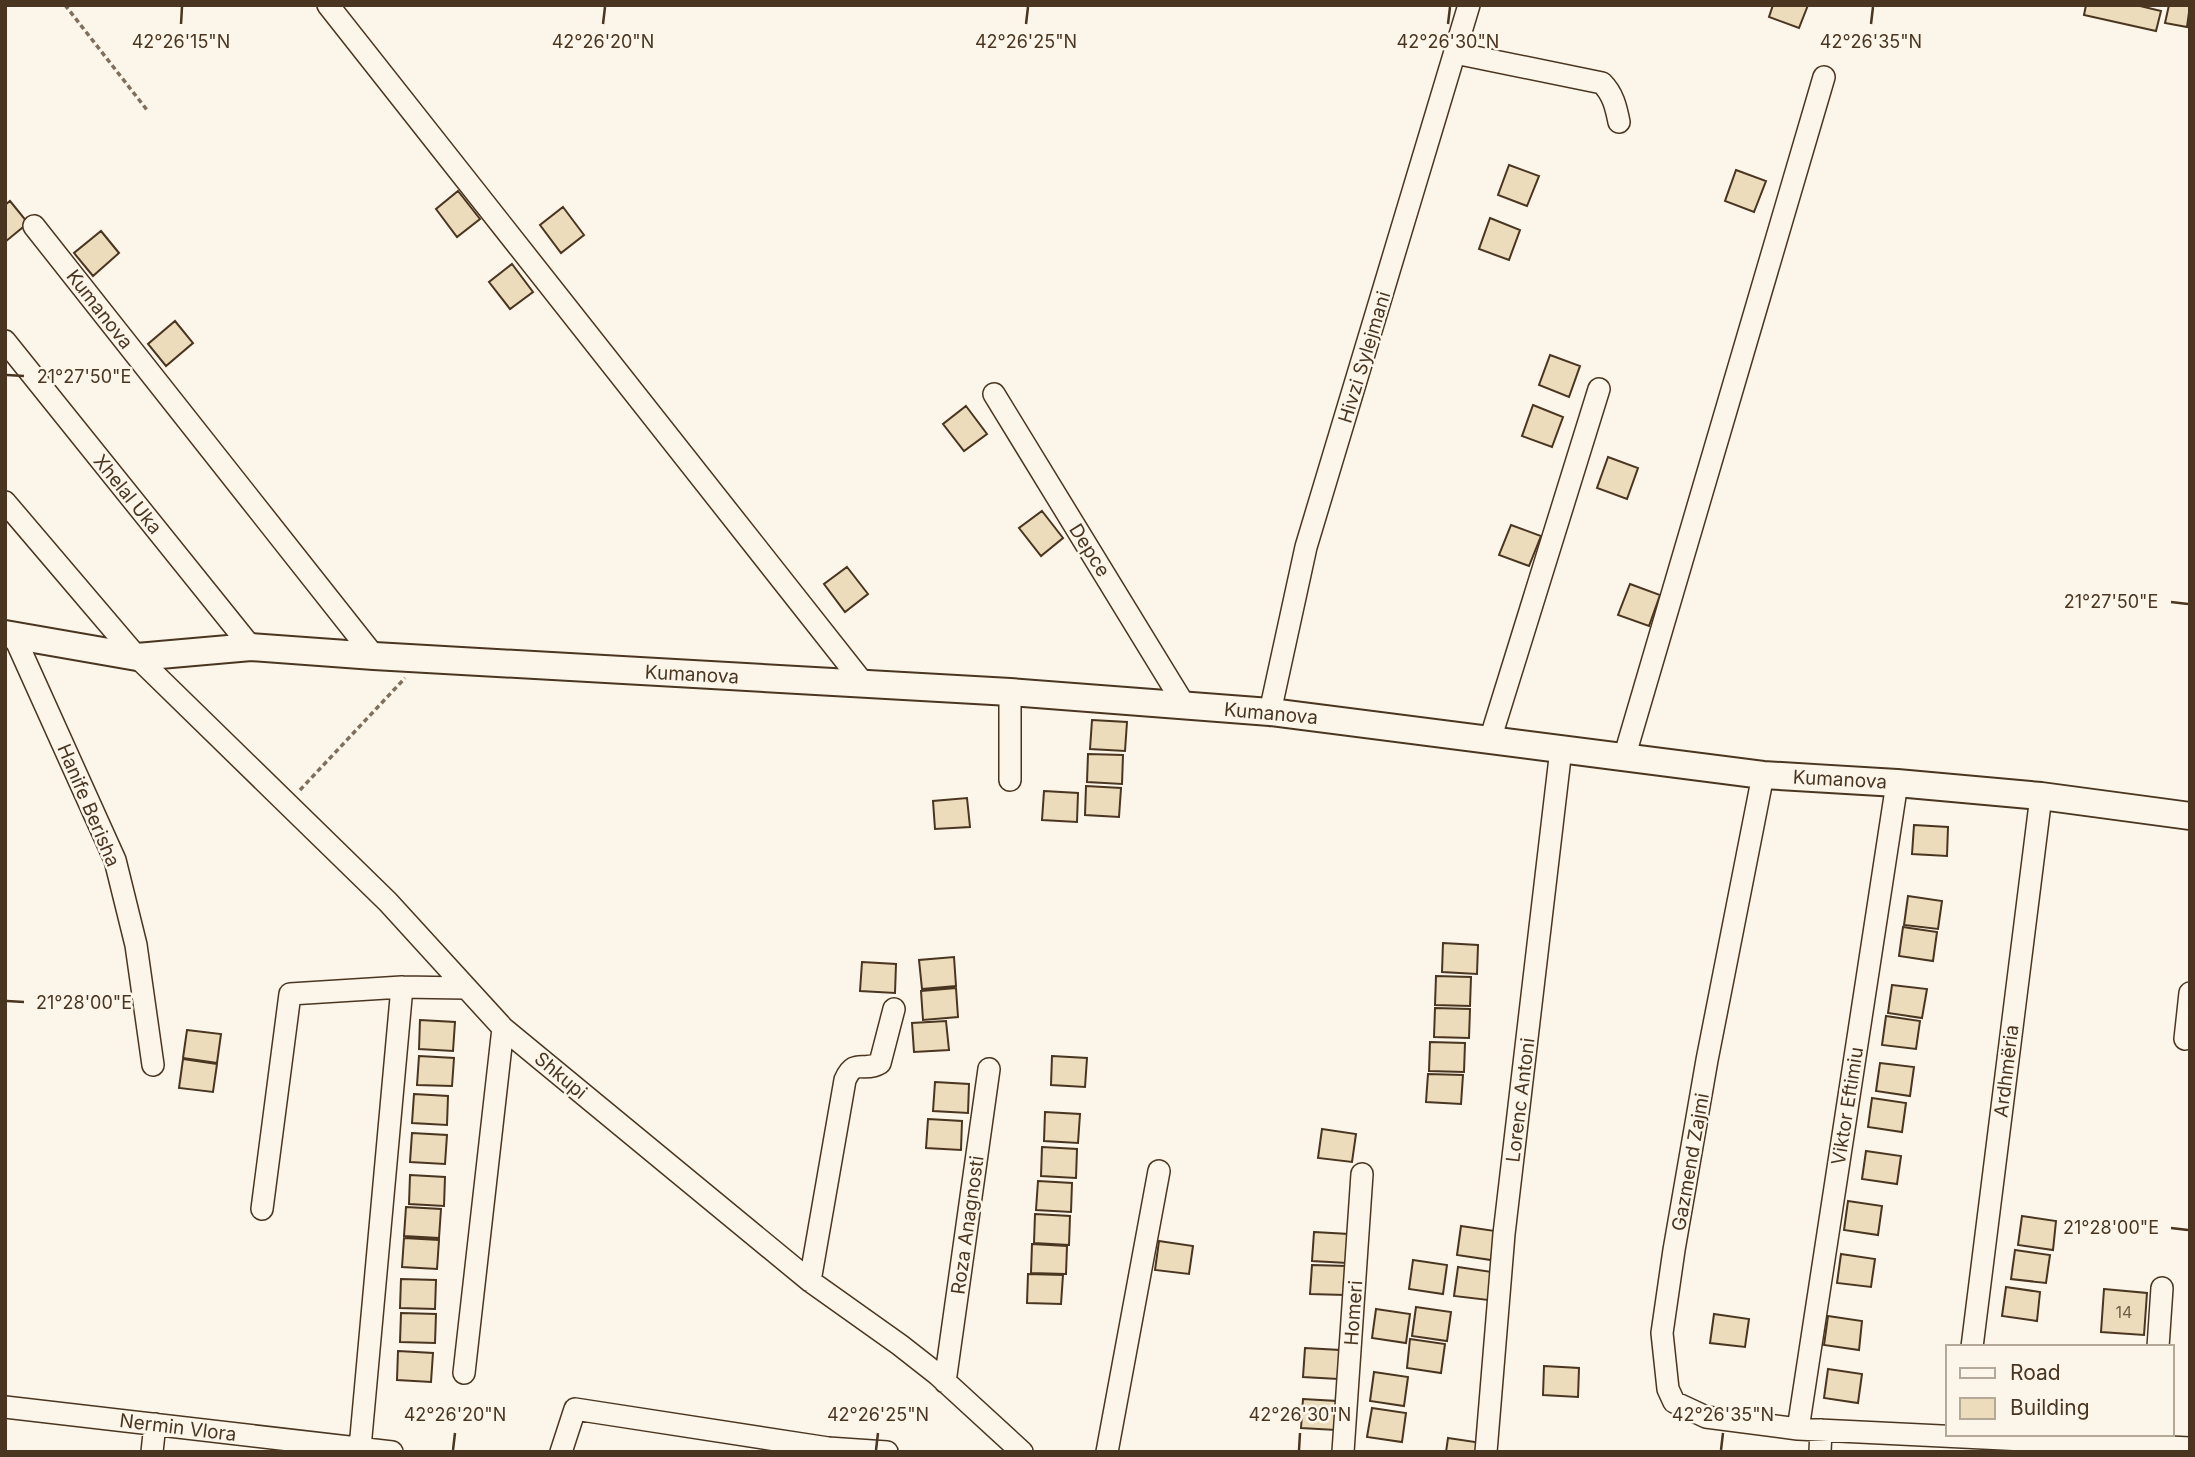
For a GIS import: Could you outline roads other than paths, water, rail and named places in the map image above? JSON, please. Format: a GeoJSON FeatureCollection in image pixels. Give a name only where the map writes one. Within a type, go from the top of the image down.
{"type":"FeatureCollection","features":[{"type":"Feature","properties":{"kind":"main road","name":"Kumanova"},"geometry":{"type":"LineString","coordinates":[[10,635],[136,657],[251,647],[1010,692],[1270,712],[1763,775],[1896,783],[2189,813]]}},
{"type":"Feature","properties":{"kind":"street"},"geometry":{"type":"LineString","coordinates":[[328,5],[864,684]]}},
{"type":"Feature","properties":{"kind":"street","name":"Hivzi Sylejmani"},"geometry":{"type":"LineString","coordinates":[[1270,712],[1306,547],[1469,5]]}},
{"type":"Feature","properties":{"kind":"street"},"geometry":{"type":"LineString","coordinates":[[1455,53],[1602,83],[1609,89],[1619,122]]}},
{"type":"Feature","properties":{"kind":"street"},"geometry":{"type":"LineString","coordinates":[[1624,758],[1824,77]]}},
{"type":"Feature","properties":{"kind":"street","name":"Kumanova"},"geometry":{"type":"LineString","coordinates":[[34,226],[374,656]]}},
{"type":"Feature","properties":{"kind":"street","name":"Xhelal Uka"},"geometry":{"type":"LineString","coordinates":[[5,341],[251,647]]}},
{"type":"Feature","properties":{"kind":"street"},"geometry":{"type":"LineString","coordinates":[[1490,740],[1599,389]]}},
{"type":"Feature","properties":{"kind":"street","name":"Depce"},"geometry":{"type":"LineString","coordinates":[[994,394],[1185,706]]}},
{"type":"Feature","properties":{"kind":"street","name":"Shkupi"},"geometry":{"type":"LineString","coordinates":[[5,502],[136,657],[388,902],[503,1028],[810,1281],[900,1345],[1022,1452]]}},
{"type":"Feature","properties":{"kind":"street","name":"Hanife Berisha"},"geometry":{"type":"LineString","coordinates":[[10,635],[115,860],[136,945],[153,1065]]}},
{"type":"Feature","properties":{"kind":"street"},"geometry":{"type":"LineString","coordinates":[[1010,692],[1010,780]]}},
{"type":"Feature","properties":{"kind":"street","name":"Lorenc Antoni"},"geometry":{"type":"LineString","coordinates":[[1486,1452],[1504,1234],[1561,749]]}},
{"type":"Feature","properties":{"kind":"street","name":"Gazmend Zajmi"},"geometry":{"type":"LineString","coordinates":[[1763,775],[1707,1060],[1662,1333],[1668,1389],[1674,1402],[1706,1418],[1798,1429],[1820,1441],[2152,1439],[2190,1448]]}},
{"type":"Feature","properties":{"kind":"street","name":"Viktor Eftimiu"},"geometry":{"type":"LineString","coordinates":[[1798,1429],[1896,783]]}},
{"type":"Feature","properties":{"kind":"street","name":"Ardhmëria"},"geometry":{"type":"LineString","coordinates":[[1972,1345],[2040,796]]}},
{"type":"Feature","properties":{"kind":"street"},"geometry":{"type":"LineString","coordinates":[[262,1209],[290,994],[402,988],[466,988]]}},
{"type":"Feature","properties":{"kind":"street"},"geometry":{"type":"LineString","coordinates":[[360,1448],[402,988]]}},
{"type":"Feature","properties":{"kind":"street"},"geometry":{"type":"LineString","coordinates":[[2185,1039],[2190,993]]}},
{"type":"Feature","properties":{"kind":"street"},"geometry":{"type":"LineString","coordinates":[[810,1281],[845,1080],[849,1070],[857,1066],[873,1068],[880,1063],[894,1009]]}},
{"type":"Feature","properties":{"kind":"street"},"geometry":{"type":"LineString","coordinates":[[464,1373],[503,1028]]}},
{"type":"Feature","properties":{"kind":"street","name":"Roza Anagnosti"},"geometry":{"type":"LineString","coordinates":[[945,1382],[989,1069]]}},
{"type":"Feature","properties":{"kind":"street"},"geometry":{"type":"LineString","coordinates":[[1107,1452],[1159,1171]]}},
{"type":"Feature","properties":{"kind":"street","name":"Homeri"},"geometry":{"type":"LineString","coordinates":[[1343,1452],[1362,1174]]}},
{"type":"Feature","properties":{"kind":"street"},"geometry":{"type":"LineString","coordinates":[[2158,1345],[2162,1288]]}},
{"type":"Feature","properties":{"kind":"street","name":"Nermin Vlora"},"geometry":{"type":"LineString","coordinates":[[5,1407],[392,1452]]}},
{"type":"Feature","properties":{"kind":"street"},"geometry":{"type":"LineString","coordinates":[[561,1452],[575,1409],[828,1450],[887,1452]]}},
{"type":"Feature","properties":{"kind":"street"},"geometry":{"type":"LineString","coordinates":[[152,1452],[155,1424]]}}]}
